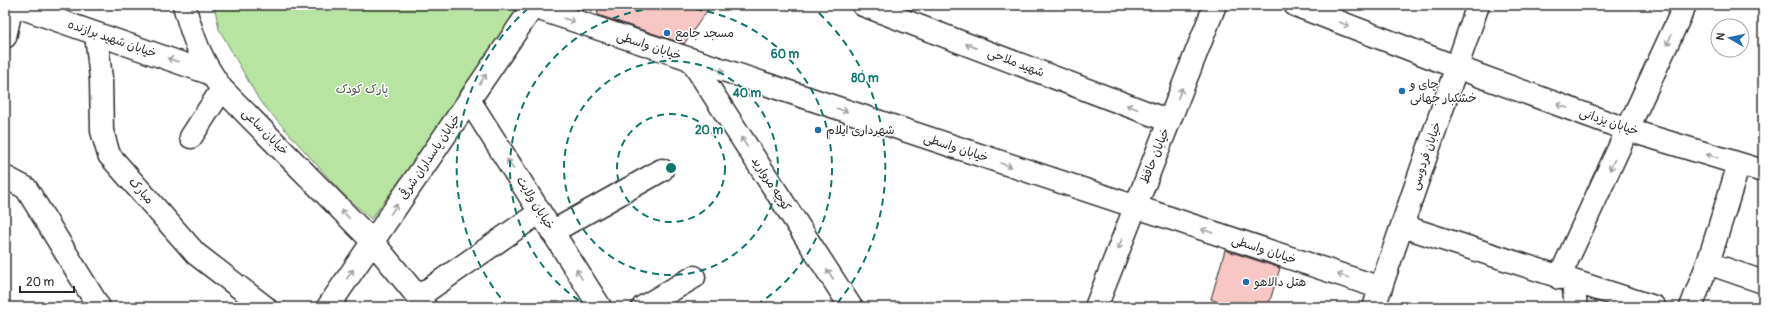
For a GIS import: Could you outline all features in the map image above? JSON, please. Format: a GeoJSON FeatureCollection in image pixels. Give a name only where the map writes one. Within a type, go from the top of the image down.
{"type":"FeatureCollection","features":[{"type":"Feature","properties":{"kind":"street","name":"خیابان شهید برازنده"},"geometry":{"type":"LineString","coordinates":[[13,5],[96,34],[216,81]]}},
{"type":"Feature","properties":{"kind":"street"},"geometry":{"type":"LineString","coordinates":[[5,37],[13,5]]}},
{"type":"Feature","properties":{"kind":"street","name":"خیابان ساعی"},"geometry":{"type":"LineString","coordinates":[[184,5],[194,41],[216,81],[372,242],[422,302]]}},
{"type":"Feature","properties":{"kind":"street","name":"شهید ملاحی"},"geometry":{"type":"LineString","coordinates":[[863,5],[1169,121]]}},
{"type":"Feature","properties":{"kind":"street","name":"خیابان حافظ"},"geometry":{"type":"LineString","coordinates":[[1096,307],[1215,5]]}},
{"type":"Feature","properties":{"kind":"street","name":"خیابان یزدانی"},"geometry":{"type":"LineString","coordinates":[[1295,5],[1456,67],[1628,130],[1763,171]]}},
{"type":"Feature","properties":{"kind":"street","name":"خیابان فردوسی"},"geometry":{"type":"LineString","coordinates":[[1377,298],[1478,5]]}},
{"type":"Feature","properties":{"kind":"street"},"geometry":{"type":"LineString","coordinates":[[1576,307],[1566,280],[1628,130],[1685,5]]}},
{"type":"Feature","properties":{"kind":"street","name":"خیابان واسطی"},"geometry":{"type":"LineString","coordinates":[[531,6],[1135,207],[1377,298]]}},
{"type":"Feature","properties":{"kind":"street","name":"خیابان پاسداران شرقی"},"geometry":{"type":"LineString","coordinates":[[328,307],[531,6]]}},
{"type":"Feature","properties":{"kind":"street","name":"مبارک"},"geometry":{"type":"LineString","coordinates":[[96,34],[101,79],[102,131],[109,155],[196,254],[265,307]]}},
{"type":"Feature","properties":{"kind":"street","name":"کوچه مروارید"},"geometry":{"type":"LineString","coordinates":[[691,60],[851,307]]}},
{"type":"Feature","properties":{"kind":"street"},"geometry":{"type":"LineString","coordinates":[[191,137],[216,81]]}},
{"type":"Feature","properties":{"kind":"street","name":"خیابان ولایت"},"geometry":{"type":"LineString","coordinates":[[469,100],[600,307]]}},
{"type":"Feature","properties":{"kind":"street"},"geometry":{"type":"LineString","coordinates":[[1691,307],[1708,263],[1739,164]]}},
{"type":"Feature","properties":{"kind":"street"},"geometry":{"type":"LineString","coordinates":[[552,232],[662,170]]}},
{"type":"Feature","properties":{"kind":"street"},"geometry":{"type":"LineString","coordinates":[[5,177],[26,188],[99,307]]}},
{"type":"Feature","properties":{"kind":"street"},"geometry":{"type":"LineString","coordinates":[[422,302],[540,212]]}},
{"type":"Feature","properties":{"kind":"street"},"geometry":{"type":"LineString","coordinates":[[1402,226],[1566,280],[1654,307]]}},
{"type":"Feature","properties":{"kind":"street"},"geometry":{"type":"LineString","coordinates":[[1708,263],[1763,282]]}},
{"type":"Feature","properties":{"kind":"street"},"geometry":{"type":"LineString","coordinates":[[643,307],[694,277]]}},
{"type":"Feature","properties":{"kind":"green space","name":"پارک کودک"},"geometry":{"type":"Polygon","coordinates":[[[214,5],[519,5],[527,9],[371,219],[341,192],[259,100],[219,29],[214,5]]]}},
{"type":"Feature","properties":{"kind":"building","name":"مسجد جامع"},"geometry":{"type":"Polygon","coordinates":[[[596,5],[711,5],[684,44],[598,15],[596,5]]]}},
{"type":"Feature","properties":{"kind":"building","name":"هتل دالاهو"},"geometry":{"type":"Polygon","coordinates":[[[1225,250],[1280,268],[1268,307],[1228,307],[1211,299],[1225,250]]]}},
{"type":"Feature","properties":{"kind":"place","name":"مسجد جامع"},"geometry":{"type":"Point","coordinates":[667,33]}},
{"type":"Feature","properties":{"kind":"place","name":"چای و خشکبار جهانی"},"geometry":{"type":"Point","coordinates":[1402,91]}},
{"type":"Feature","properties":{"kind":"place","name":"شهرداری ایلام"},"geometry":{"type":"Point","coordinates":[818,130]}},
{"type":"Feature","properties":{"kind":"place","name":"هتل دالاهو"},"geometry":{"type":"Point","coordinates":[1246,282]}}]}
